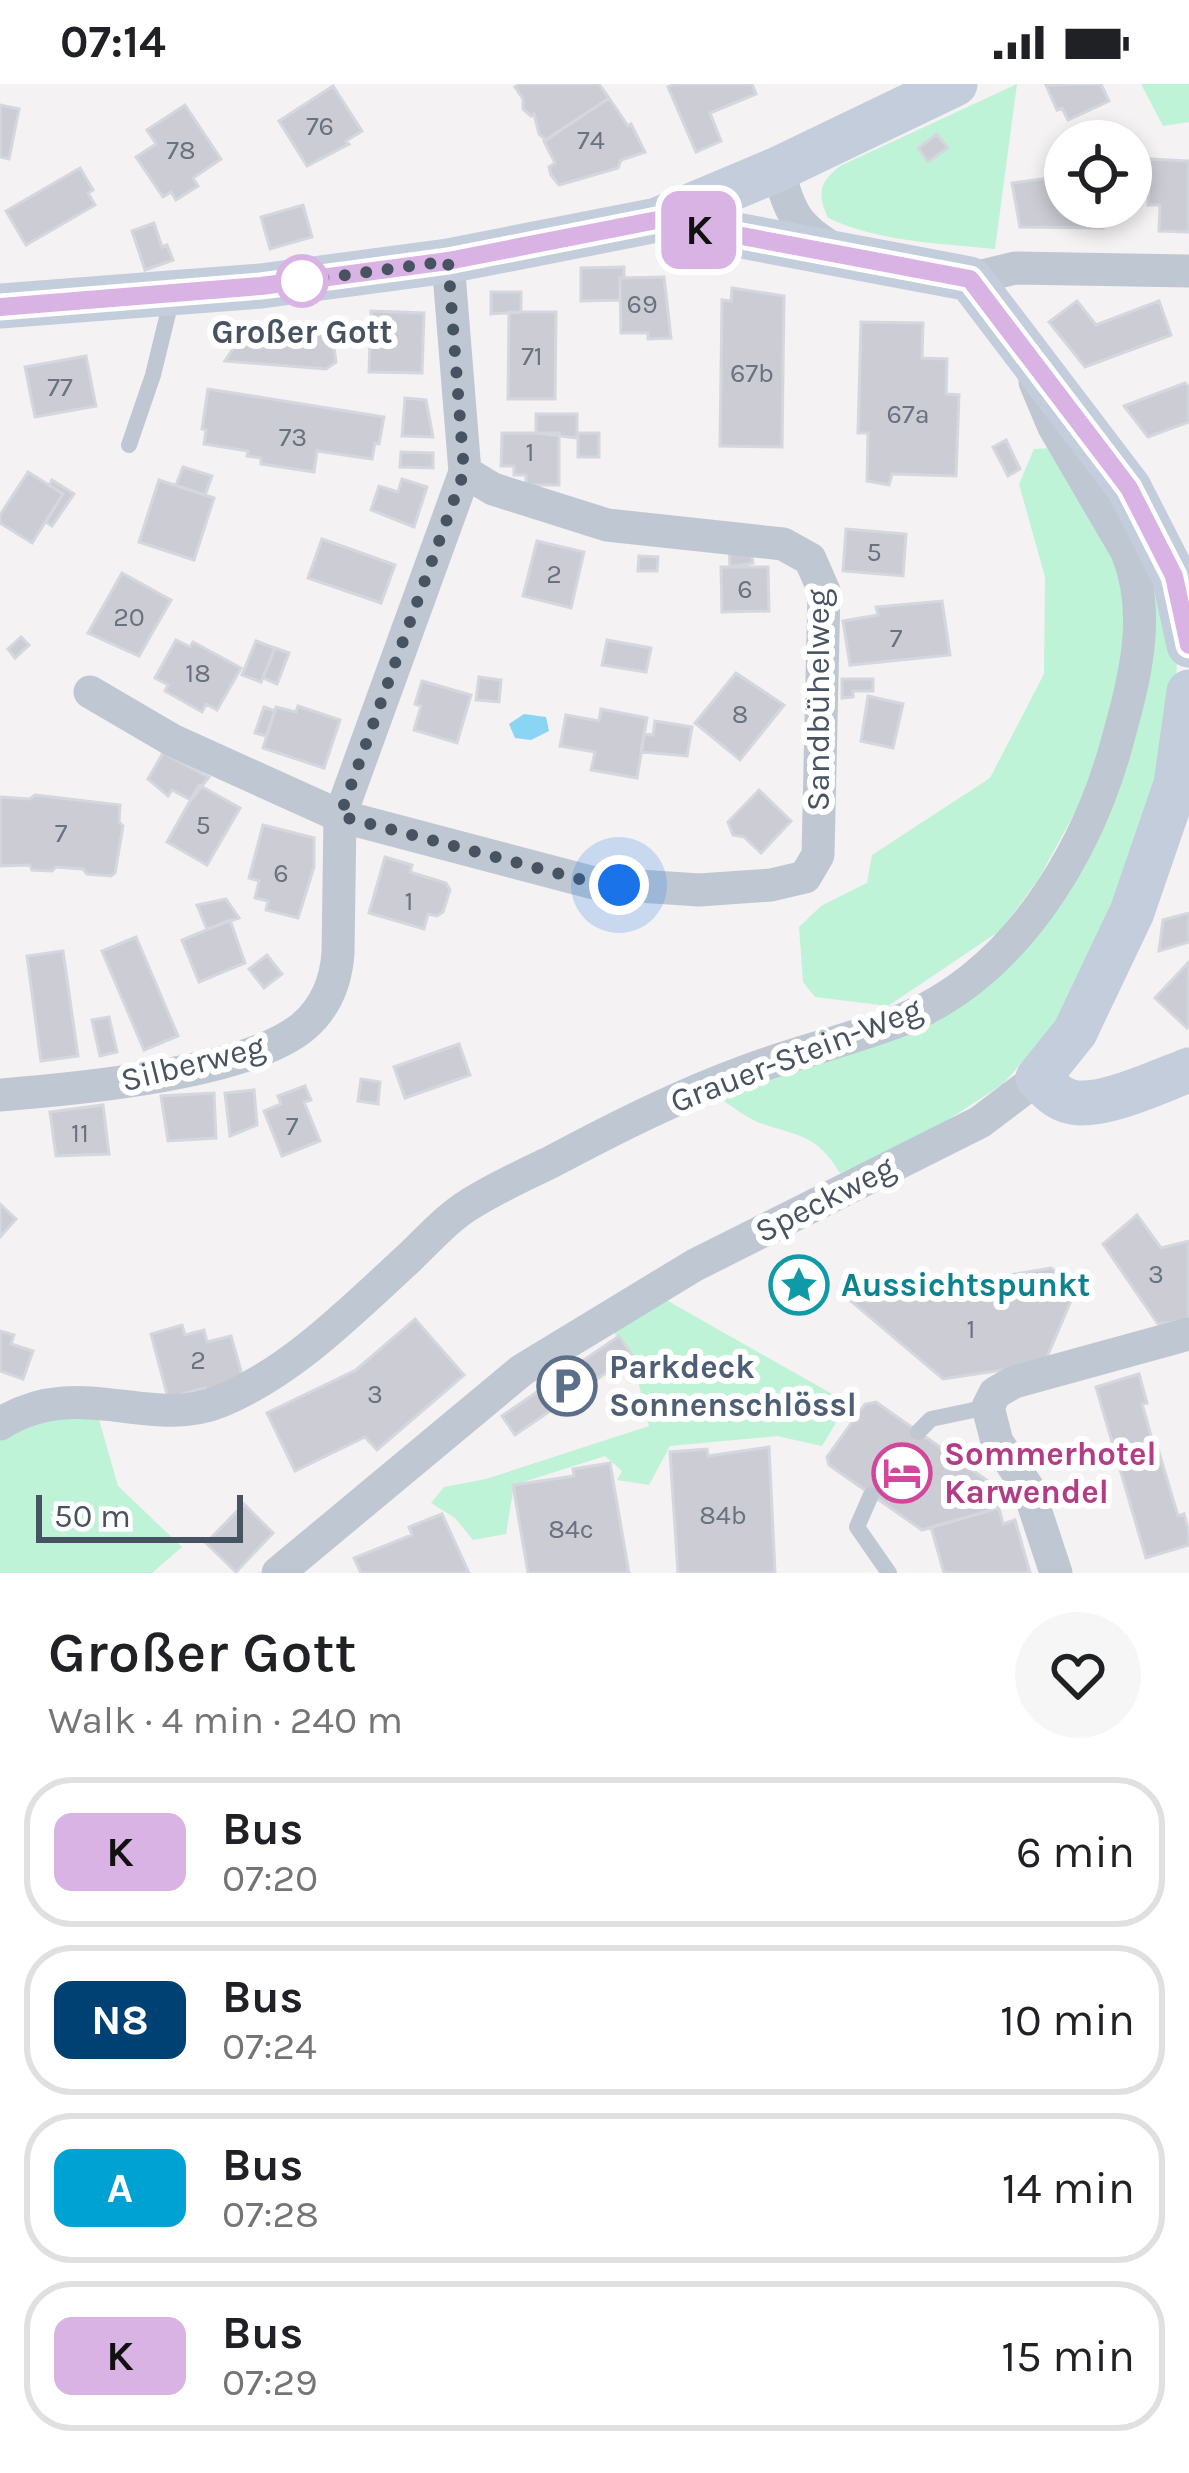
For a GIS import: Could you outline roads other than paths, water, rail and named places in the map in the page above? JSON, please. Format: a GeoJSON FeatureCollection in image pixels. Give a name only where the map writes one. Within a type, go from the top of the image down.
{"type":"FeatureCollection","features":[{"type":"Feature","properties":{"kind":"street"},"geometry":{"type":"LineString","coordinates":[[0,306],[172,296],[448,261],[657,220],[778,169],[955,84]]}},
{"type":"Feature","properties":{"kind":"street"},"geometry":{"type":"LineString","coordinates":[[778,169],[788,208],[806,233],[846,256]]}},
{"type":"Feature","properties":{"kind":"street"},"geometry":{"type":"LineString","coordinates":[[657,220],[970,279],[1015,268],[1189,271]]}},
{"type":"Feature","properties":{"kind":"street","name":"Silberweg"},"geometry":{"type":"LineString","coordinates":[[0,1095],[104,1085],[233,1060],[273,1046],[304,1026],[324,1002],[337,969],[340,816],[464,472],[448,261]]}},
{"type":"Feature","properties":{"kind":"street"},"geometry":{"type":"LineString","coordinates":[[970,279],[1129,488],[1174,576],[1189,645]]}},
{"type":"Feature","properties":{"kind":"street","name":"Grauer-Stein-Weg"},"geometry":{"type":"LineString","coordinates":[[0,1424],[29,1409],[71,1400],[193,1409],[224,1400],[305,1350],[471,1203],[708,1086],[905,1018],[968,979],[1014,940],[1039,907],[1100,798],[1141,639],[1135,572],[1127,552],[1054,427],[1019,343]]}},
{"type":"Feature","properties":{"kind":"street","name":"Sandbühelweg"},"geometry":{"type":"LineString","coordinates":[[340,816],[594,883],[699,890],[771,885],[805,877],[818,854],[824,591],[810,559],[783,544],[607,525],[493,489],[464,472]]}},
{"type":"Feature","properties":{"kind":"street"},"geometry":{"type":"LineString","coordinates":[[90,692],[172,740],[340,816]]}},
{"type":"Feature","properties":{"kind":"street","name":"Speckweg"},"geometry":{"type":"LineString","coordinates":[[278,1573],[522,1370],[695,1265],[980,1122],[1037,1078],[1075,1032],[1132,912],[1176,784],[1189,692]]}},
{"type":"Feature","properties":{"kind":"street"},"geometry":{"type":"LineString","coordinates":[[1037,1078],[1056,1096],[1073,1103],[1093,1103],[1189,1070]]}},
{"type":"Feature","properties":{"kind":"street"},"geometry":{"type":"LineString","coordinates":[[1057,1573],[1028,1488],[997,1442],[988,1407],[995,1393],[1014,1382],[1189,1334]]}},
{"type":"Feature","properties":{"kind":"lane"},"geometry":{"type":"LineString","coordinates":[[129,445],[153,375],[172,296]]}},
{"type":"Feature","properties":{"kind":"lane"},"geometry":{"type":"LineString","coordinates":[[918,1432],[931,1419],[988,1407]]}},
{"type":"Feature","properties":{"kind":"lane"},"geometry":{"type":"LineString","coordinates":[[871,1495],[857,1528],[889,1573]]}},
{"type":"Feature","properties":{"kind":"water"},"geometry":{"type":"Polygon","coordinates":[[[524,714],[546,717],[549,731],[531,740],[515,738],[509,724],[524,714]]]}},
{"type":"Feature","properties":{"kind":"place","name":"Großer Gott"},"geometry":{"type":"Point","coordinates":[302,281]}},
{"type":"Feature","properties":{"kind":"place","name":"Aussichtspunkt"},"geometry":{"type":"Point","coordinates":[799,1285]}},
{"type":"Feature","properties":{"kind":"place","name":"Parkdeck Sonnenschlössl"},"geometry":{"type":"Point","coordinates":[567,1386]}},
{"type":"Feature","properties":{"kind":"place","name":"Sommerhotel Karwendel"},"geometry":{"type":"Point","coordinates":[902,1473]}}]}
